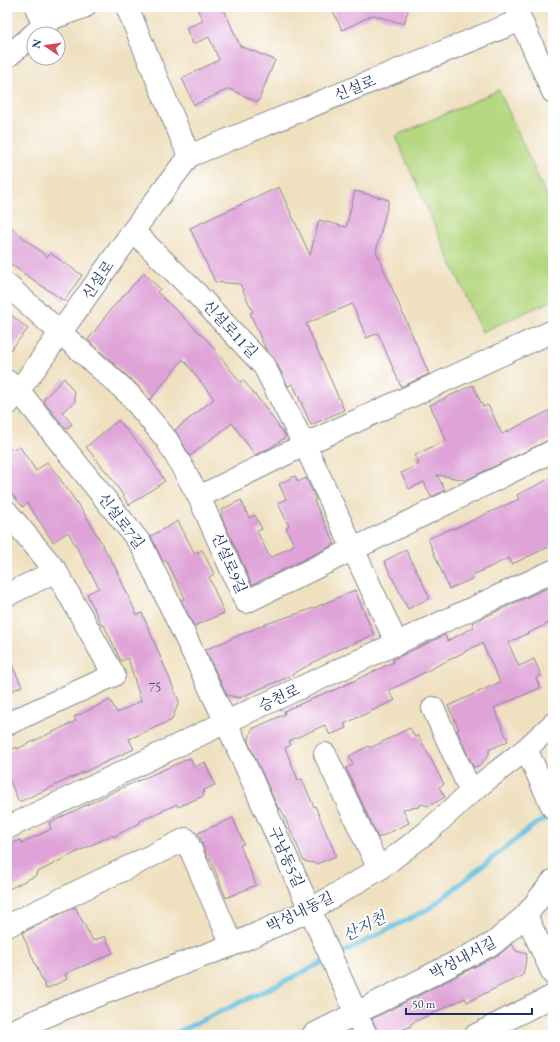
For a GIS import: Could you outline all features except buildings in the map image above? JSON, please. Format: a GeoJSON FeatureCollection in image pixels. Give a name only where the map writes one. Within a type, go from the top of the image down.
{"type":"FeatureCollection","features":[{"type":"Feature","properties":{"kind":"street"},"geometry":{"type":"LineString","coordinates":[[7,57],[37,25],[84,7]]}},
{"type":"Feature","properties":{"kind":"street"},"geometry":{"type":"LineString","coordinates":[[127,7],[189,156]]}},
{"type":"Feature","properties":{"kind":"street"},"geometry":{"type":"LineString","coordinates":[[518,14],[553,92]]}},
{"type":"Feature","properties":{"kind":"street","name":"신설로"},"geometry":{"type":"LineString","coordinates":[[11,392],[61,333],[133,231],[189,156],[518,14]]}},
{"type":"Feature","properties":{"kind":"street","name":"신설로11길"},"geometry":{"type":"LineString","coordinates":[[133,231],[195,292],[264,366],[310,456],[397,644]]}},
{"type":"Feature","properties":{"kind":"street","name":"신설로9길"},"geometry":{"type":"LineString","coordinates":[[7,284],[129,394],[167,440],[199,497],[246,602],[553,451]]}},
{"type":"Feature","properties":{"kind":"street"},"geometry":{"type":"LineString","coordinates":[[199,497],[304,445],[553,331]]}},
{"type":"Feature","properties":{"kind":"street","name":"신설로7길"},"geometry":{"type":"LineString","coordinates":[[11,392],[141,544],[226,722]]}},
{"type":"Feature","properties":{"kind":"street"},"geometry":{"type":"LineString","coordinates":[[7,512],[56,570],[114,675],[7,724]]}},
{"type":"Feature","properties":{"kind":"street"},"geometry":{"type":"LineString","coordinates":[[7,595],[56,570]]}},
{"type":"Feature","properties":{"kind":"street","name":"승천로"},"geometry":{"type":"LineString","coordinates":[[7,828],[226,722],[553,571]]}},
{"type":"Feature","properties":{"kind":"street"},"geometry":{"type":"LineString","coordinates":[[433,708],[470,792]]}},
{"type":"Feature","properties":{"kind":"street","name":"구남동5길"},"geometry":{"type":"LineString","coordinates":[[226,722],[344,989],[366,1035]]}},
{"type":"Feature","properties":{"kind":"street","name":"박성내동길"},"geometry":{"type":"LineString","coordinates":[[7,1033],[77,1003],[232,944],[313,917],[426,833],[470,792],[526,749],[553,724]]}},
{"type":"Feature","properties":{"kind":"street"},"geometry":{"type":"LineString","coordinates":[[526,749],[553,808]]}},
{"type":"Feature","properties":{"kind":"street"},"geometry":{"type":"LineString","coordinates":[[325,754],[379,869]]}},
{"type":"Feature","properties":{"kind":"street"},"geometry":{"type":"LineString","coordinates":[[7,926],[186,839],[232,944]]}},
{"type":"Feature","properties":{"kind":"street","name":"박성내서길"},"geometry":{"type":"LineString","coordinates":[[314,1035],[494,943],[526,915],[553,881]]}},
{"type":"Feature","properties":{"kind":"street"},"geometry":{"type":"LineString","coordinates":[[526,915],[553,974]]}},
{"type":"Feature","properties":{"kind":"street"},"geometry":{"type":"LineString","coordinates":[[476,1035],[553,996]]}},
{"type":"Feature","properties":{"kind":"green space"},"geometry":{"type":"Polygon","coordinates":[[[499,90],[553,211],[553,300],[482,332],[395,136],[499,90]]]}},
{"type":"Feature","properties":{"kind":"waterway","name":"산지천"},"geometry":{"type":"LineString","coordinates":[[336,956],[430,908],[530,828],[552,814]]}},
{"type":"Feature","properties":{"kind":"waterway","name":"산지천"},"geometry":{"type":"LineString","coordinates":[[171,1035],[327,960]]}}]}
